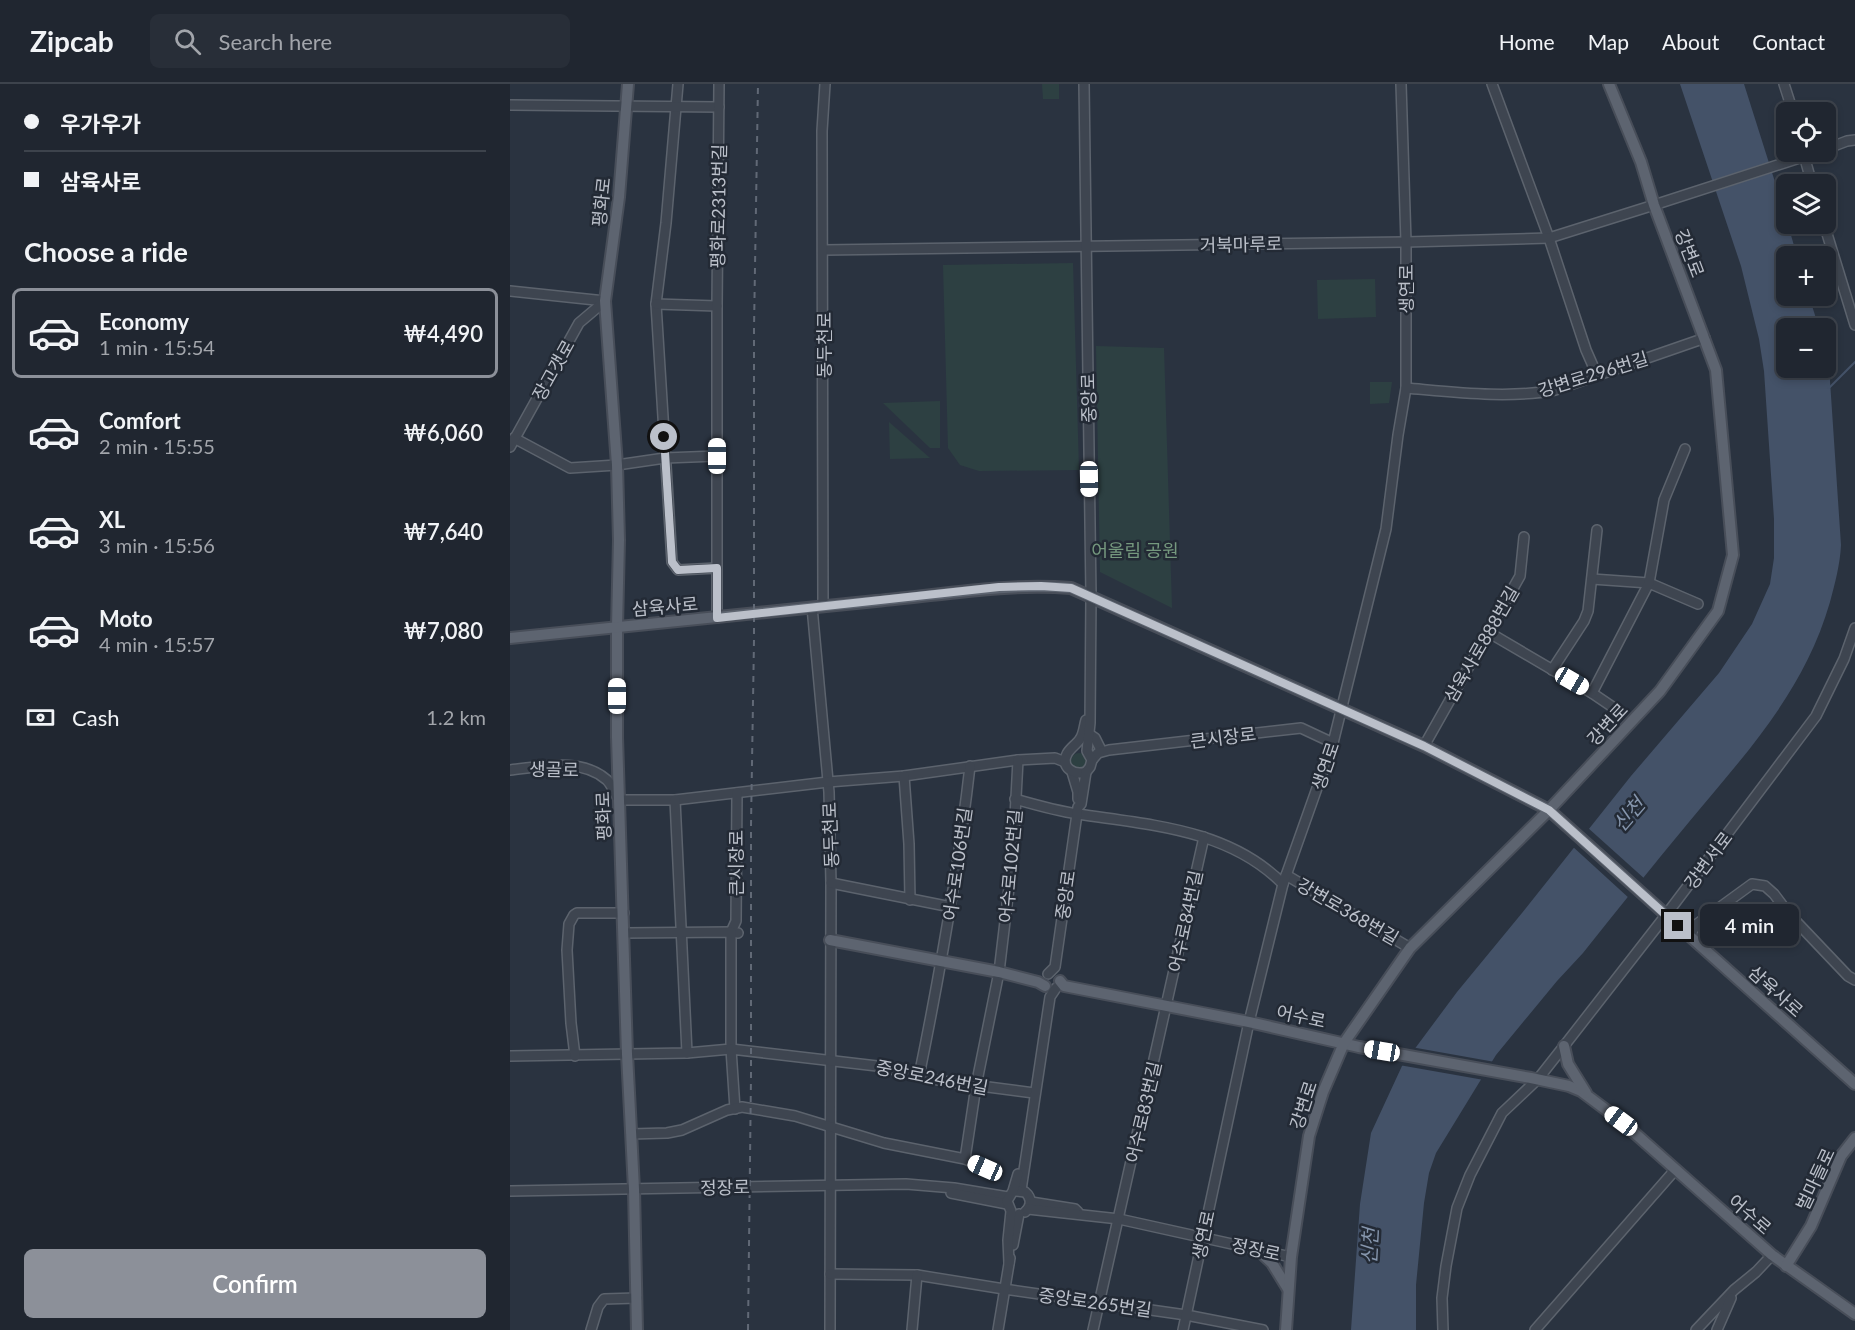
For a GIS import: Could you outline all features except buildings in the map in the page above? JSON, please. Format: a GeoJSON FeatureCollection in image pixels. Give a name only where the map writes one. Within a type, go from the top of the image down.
{"type":"FeatureCollection","features":[{"type":"Feature","properties":{"kind":"main road","name":"평화로"},"geometry":{"type":"LineString","coordinates":[[628,84],[619,197],[605,301],[617,465],[619,540],[616,627],[619,800],[637,1330]]}},
{"type":"Feature","properties":{"kind":"main road","name":"강변로"},"geometry":{"type":"LineString","coordinates":[[1286,1330],[1291,1257],[1308,1136],[1323,1092],[1344,1043],[1410,948],[1549,810],[1660,691],[1718,611],[1733,555],[1716,370],[1654,206],[1641,162],[1609,84]]}},
{"type":"Feature","properties":{"kind":"main road","name":"삼육사로"},"geometry":{"type":"LineString","coordinates":[[510,638],[999,587],[1071,588],[1424,746],[1549,810],[1855,1084]]}},
{"type":"Feature","properties":{"kind":"main road","name":"어수로"},"geometry":{"type":"LineString","coordinates":[[830,940],[1052,981],[1359,1047],[1538,1079],[1581,1090],[1621,1121],[1786,1266],[1855,1314]]}},
{"type":"Feature","properties":{"kind":"main road"},"geometry":{"type":"LineString","coordinates":[[1564,1046],[1568,1064],[1588,1096]]}},
{"type":"Feature","properties":{"kind":"main road","name":"벌마들로"},"geometry":{"type":"LineString","coordinates":[[1786,1266],[1811,1227],[1841,1156],[1855,1137]]}},
{"type":"Feature","properties":{"kind":"main road"},"geometry":{"type":"LineString","coordinates":[[1257,1249],[1272,1263],[1288,1289]]}},
{"type":"Feature","properties":{"kind":"street"},"geometry":{"type":"LineString","coordinates":[[678,84],[656,304],[672,562],[678,570],[717,568]]}},
{"type":"Feature","properties":{"kind":"street","name":"평화로2313번길"},"geometry":{"type":"LineString","coordinates":[[717,618],[719,84]]}},
{"type":"Feature","properties":{"kind":"street","name":"동두천로"},"geometry":{"type":"LineString","coordinates":[[825,84],[822,131],[824,250],[818,606],[831,883],[830,1330]]}},
{"type":"Feature","properties":{"kind":"street","name":"중앙로"},"geometry":{"type":"LineString","coordinates":[[1084,84],[1090,596],[1087,751]]}},
{"type":"Feature","properties":{"kind":"street","name":"생연로"},"geometry":{"type":"LineString","coordinates":[[1183,1330],[1249,1022],[1285,880],[1334,743],[1386,529],[1406,388],[1406,242],[1401,84]]}},
{"type":"Feature","properties":{"kind":"street"},"geometry":{"type":"LineString","coordinates":[[1492,84],[1549,238],[1586,350],[1597,375]]}},
{"type":"Feature","properties":{"kind":"street"},"geometry":{"type":"LineString","coordinates":[[1784,84],[1790,102]]}},
{"type":"Feature","properties":{"kind":"street"},"geometry":{"type":"LineString","coordinates":[[510,105],[719,106]]}},
{"type":"Feature","properties":{"kind":"street"},"geometry":{"type":"LineString","coordinates":[[1836,145],[1855,140]]}},
{"type":"Feature","properties":{"kind":"street","name":"거북마루로"},"geometry":{"type":"LineString","coordinates":[[824,250],[1549,238],[1785,162]]}},
{"type":"Feature","properties":{"kind":"street"},"geometry":{"type":"LineString","coordinates":[[1827,234],[1850,300],[1855,325]]}},
{"type":"Feature","properties":{"kind":"street"},"geometry":{"type":"LineString","coordinates":[[510,291],[605,301]]}},
{"type":"Feature","properties":{"kind":"street","name":"장고갯로"},"geometry":{"type":"LineString","coordinates":[[512,442],[579,323],[605,301]]}},
{"type":"Feature","properties":{"kind":"street"},"geometry":{"type":"LineString","coordinates":[[656,304],[717,306]]}},
{"type":"Feature","properties":{"kind":"street","name":"강변로296번길"},"geometry":{"type":"LineString","coordinates":[[1406,388],[1452,392],[1536,393],[1555,390],[1704,338]]}},
{"type":"Feature","properties":{"kind":"street"},"geometry":{"type":"LineString","coordinates":[[512,442],[570,468],[617,465],[665,458],[717,456]]}},
{"type":"Feature","properties":{"kind":"street"},"geometry":{"type":"LineString","coordinates":[[1592,693],[1649,583],[1664,500],[1685,450]]}},
{"type":"Feature","properties":{"kind":"street"},"geometry":{"type":"LineString","coordinates":[[1552,670],[1588,611],[1597,530]]}},
{"type":"Feature","properties":{"kind":"street","name":"삼육사로888번길"},"geometry":{"type":"LineString","coordinates":[[1424,746],[1520,576],[1524,537]]}},
{"type":"Feature","properties":{"kind":"street"},"geometry":{"type":"LineString","coordinates":[[1592,579],[1649,583],[1698,604]]}},
{"type":"Feature","properties":{"kind":"street","name":"강변서로"},"geometry":{"type":"LineString","coordinates":[[1538,1079],[1662,912],[1816,716],[1844,659],[1855,628]]}},
{"type":"Feature","properties":{"kind":"street"},"geometry":{"type":"LineString","coordinates":[[1488,632],[1620,712]]}},
{"type":"Feature","properties":{"kind":"street"},"geometry":{"type":"LineString","coordinates":[[1086,772],[1078,774],[1066,766],[1068,756],[1082,737],[1089,712]]}},
{"type":"Feature","properties":{"kind":"street","name":"큰시장로"},"geometry":{"type":"LineString","coordinates":[[1087,751],[1301,728],[1334,743]]}},
{"type":"Feature","properties":{"kind":"street"},"geometry":{"type":"LineString","coordinates":[[1078,811],[1086,772],[1098,753],[1105,750],[1089,734]]}},
{"type":"Feature","properties":{"kind":"street"},"geometry":{"type":"LineString","coordinates":[[619,800],[675,800],[828,782],[904,776],[1018,760],[1068,756],[1081,748],[1087,751],[1092,760]]}},
{"type":"Feature","properties":{"kind":"street","name":"어수로102번길"},"geometry":{"type":"LineString","coordinates":[[965,1159],[976,1086],[999,972],[1013,854],[1018,760]]}},
{"type":"Feature","properties":{"kind":"street","name":"생골로"},"geometry":{"type":"LineString","coordinates":[[510,770],[557,765],[582,768],[607,780],[619,800]]}},
{"type":"Feature","properties":{"kind":"street","name":"어수로106번길"},"geometry":{"type":"LineString","coordinates":[[942,961],[960,851],[970,766]]}},
{"type":"Feature","properties":{"kind":"street"},"geometry":{"type":"LineString","coordinates":[[1072,772],[1078,792],[1078,811]]}},
{"type":"Feature","properties":{"kind":"street"},"geometry":{"type":"LineString","coordinates":[[904,776],[910,900]]}},
{"type":"Feature","properties":{"kind":"street","name":"큰시장로"},"geometry":{"type":"LineString","coordinates":[[735,1108],[731,1049],[736,921],[737,793]]}},
{"type":"Feature","properties":{"kind":"street"},"geometry":{"type":"LineString","coordinates":[[1015,799],[1078,811]]}},
{"type":"Feature","properties":{"kind":"street"},"geometry":{"type":"LineString","coordinates":[[675,800],[687,1053]]}},
{"type":"Feature","properties":{"kind":"street","name":"중앙로"},"geometry":{"type":"LineString","coordinates":[[1004,1289],[1078,811]]}},
{"type":"Feature","properties":{"kind":"street","name":"강변로368번길"},"geometry":{"type":"LineString","coordinates":[[1078,811],[1172,828],[1204,837],[1241,854],[1410,948]]}},
{"type":"Feature","properties":{"kind":"street","name":"어수로84번길"},"geometry":{"type":"LineString","coordinates":[[1167,1005],[1204,837]]}},
{"type":"Feature","properties":{"kind":"street","name":"동두천로"},"geometry":{"type":"LineString","coordinates":[[831,883],[951,907]]}},
{"type":"Feature","properties":{"kind":"street"},"geometry":{"type":"LineString","coordinates":[[1689,936],[1697,924],[1752,884],[1758,884],[1765,886],[1774,894],[1789,914],[1848,976],[1855,980]]}},
{"type":"Feature","properties":{"kind":"street"},"geometry":{"type":"LineString","coordinates":[[575,1056],[567,956],[570,920],[577,913],[624,913]]}},
{"type":"Feature","properties":{"kind":"street"},"geometry":{"type":"LineString","coordinates":[[625,933],[734,932]]}},
{"type":"Feature","properties":{"kind":"street"},"geometry":{"type":"LineString","coordinates":[[919,1076],[942,961]]}},
{"type":"Feature","properties":{"kind":"street","name":"어수로83번길"},"geometry":{"type":"LineString","coordinates":[[1093,1330],[1167,1005]]}},
{"type":"Feature","properties":{"kind":"street"},"geometry":{"type":"LineString","coordinates":[[510,1056],[687,1053],[731,1049],[831,1059]]}},
{"type":"Feature","properties":{"kind":"street","name":"중앙로246번길"},"geometry":{"type":"LineString","coordinates":[[831,1059],[976,1086],[1035,1094]]}},
{"type":"Feature","properties":{"kind":"street"},"geometry":{"type":"LineString","coordinates":[[1443,1330],[1442,1298],[1457,1208],[1470,1175],[1502,1113],[1538,1079]]}},
{"type":"Feature","properties":{"kind":"street"},"geometry":{"type":"LineString","coordinates":[[631,1134],[667,1134],[682,1130],[727,1110],[742,1107],[795,1116],[884,1143],[965,1159],[985,1168]]}},
{"type":"Feature","properties":{"kind":"street"},"geometry":{"type":"LineString","coordinates":[[1535,1330],[1675,1170]]}},
{"type":"Feature","properties":{"kind":"street","name":"정장로"},"geometry":{"type":"LineString","coordinates":[[510,1191],[906,1185],[941,1188],[955,1194],[1017,1202],[1068,1215],[1080,1214],[1119,1219],[1291,1257]]}},
{"type":"Feature","properties":{"kind":"street"},"geometry":{"type":"LineString","coordinates":[[1696,1330],[1734,1290],[1773,1255]]}},
{"type":"Feature","properties":{"kind":"street","name":"중앙로265번길"},"geometry":{"type":"LineString","coordinates":[[830,1274],[917,1275],[1186,1315],[1263,1330]]}},
{"type":"Feature","properties":{"kind":"street"},"geometry":{"type":"LineString","coordinates":[[912,1330],[917,1275]]}},
{"type":"Feature","properties":{"kind":"street"},"geometry":{"type":"LineString","coordinates":[[998,1330],[1004,1289]]}},
{"type":"Feature","properties":{"kind":"street"},"geometry":{"type":"LineString","coordinates":[[1717,1330],[1734,1290]]}},
{"type":"Feature","properties":{"kind":"street"},"geometry":{"type":"LineString","coordinates":[[591,1330],[598,1307],[604,1299],[637,1298]]}},
{"type":"Feature","properties":{"kind":"green space"},"geometry":{"type":"Polygon","coordinates":[[[1042,84],[1059,84],[1059,99],[1043,99],[1042,84]]]}},
{"type":"Feature","properties":{"kind":"green space"},"geometry":{"type":"Polygon","coordinates":[[[1073,263],[1079,470],[979,471],[960,465],[948,448],[943,265],[1073,263]]]}},
{"type":"Feature","properties":{"kind":"green space"},"geometry":{"type":"Polygon","coordinates":[[[1375,279],[1376,317],[1318,319],[1317,280],[1375,279]]]}},
{"type":"Feature","properties":{"kind":"green space","name":"어울림 공원"},"geometry":{"type":"Polygon","coordinates":[[[1096,346],[1164,348],[1172,608],[1100,572],[1096,346]]]}},
{"type":"Feature","properties":{"kind":"green space"},"geometry":{"type":"Polygon","coordinates":[[[1370,382],[1392,382],[1389,403],[1370,404],[1370,382]]]}},
{"type":"Feature","properties":{"kind":"green space"},"geometry":{"type":"Polygon","coordinates":[[[940,401],[940,448],[930,448],[883,403],[940,401]]]}},
{"type":"Feature","properties":{"kind":"green space"},"geometry":{"type":"Polygon","coordinates":[[[889,422],[930,458],[890,459],[889,422]]]}},
{"type":"Feature","properties":{"kind":"green space"},"geometry":{"type":"Polygon","coordinates":[[[1079,753],[1087,761],[1079,769],[1071,761],[1079,753]]]}},
{"type":"Feature","properties":{"kind":"water","name":"신천"},"geometry":{"type":"Polygon","coordinates":[[[1680,84],[1744,84],[1776,185],[1776,234],[1791,234],[1794,246],[1776,246],[1776,306],[1812,306],[1816,318],[1776,318],[1776,378],[1830,378],[1841,545],[1830,602],[1819,634],[1805,664],[1772,720],[1583,953],[1496,1055],[1436,1153],[1429,1173],[1424,1203],[1416,1285],[1416,1330],[1351,1330],[1360,1204],[1371,1133],[1402,1066],[1457,992],[1631,776],[1719,673],[1752,624],[1770,584],[1774,558],[1774,519],[1764,371],[1759,339],[1741,266],[1680,84]]]}},
{"type":"Feature","properties":{"kind":"pier"},"geometry":{"type":"Polygon","coordinates":[[[1587,827],[1646,880],[1630,899],[1572,846],[1587,827]]]}},
{"type":"Feature","properties":{"kind":"pier"},"geometry":{"type":"Polygon","coordinates":[[[1411,1047],[1495,1062],[1484,1080],[1399,1065],[1411,1047]]]}},
{"type":"Feature","properties":{"kind":"waterway"},"geometry":{"type":"LineString","coordinates":[[1829,388],[1855,362]]}},
{"type":"Feature","properties":{"kind":"railway"},"geometry":{"type":"LineString","coordinates":[[748,1330],[754,640],[754,329],[758,84]]}},
{"type":"Feature","properties":{"kind":"route"},"geometry":{"type":"LineString","coordinates":[[664,437],[672,562],[678,570],[717,568],[717,618],[999,587],[1071,588],[1424,746],[1549,810],[1678,926]]}}]}
